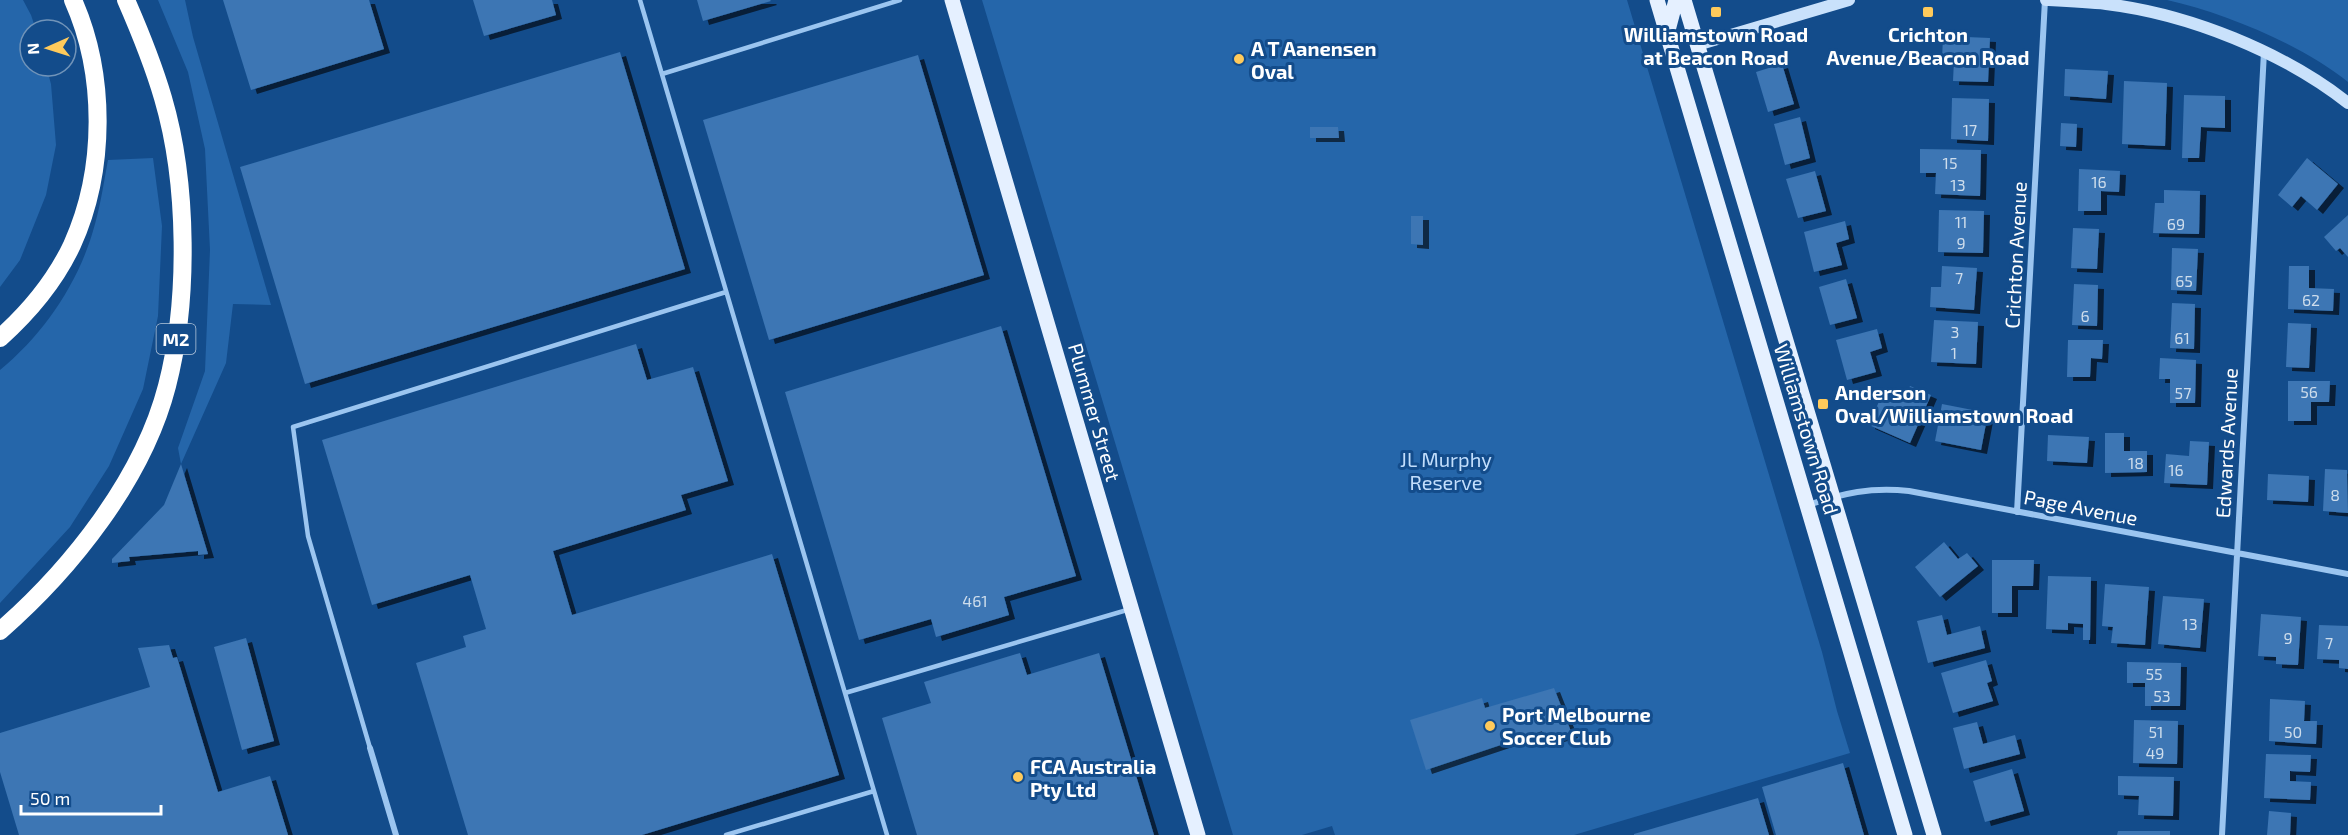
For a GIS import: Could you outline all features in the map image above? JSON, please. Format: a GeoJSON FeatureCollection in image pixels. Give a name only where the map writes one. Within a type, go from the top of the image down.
{"type":"FeatureCollection","features":[{"type":"Feature","properties":{"kind":"highway"},"geometry":{"type":"LineString","coordinates":[[0,338],[46,289],[57,271],[72,244],[90,183],[94,163],[98,94],[90,50],[73,0]]}},
{"type":"Feature","properties":{"kind":"highway","name":"M2"},"geometry":{"type":"LineString","coordinates":[[0,631],[31,604],[80,550],[117,497],[148,439],[167,387],[172,364],[178,329],[182,270],[180,199],[164,99],[126,0]]}},
{"type":"Feature","properties":{"kind":"main road","name":"Plummer Street"},"geometry":{"type":"LineString","coordinates":[[952,0],[1198,835]]}},
{"type":"Feature","properties":{"kind":"main road","name":"Williamstown Road"},"geometry":{"type":"LineString","coordinates":[[1657,0],[1905,835]]}},
{"type":"Feature","properties":{"kind":"main road"},"geometry":{"type":"LineString","coordinates":[[1676,0],[1667,35],[1697,45]]}},
{"type":"Feature","properties":{"kind":"main road","name":"Williamstown Road"},"geometry":{"type":"LineString","coordinates":[[1684,0],[1934,835]]}},
{"type":"Feature","properties":{"kind":"street"},"geometry":{"type":"LineString","coordinates":[[1697,45],[1849,0]]}},
{"type":"Feature","properties":{"kind":"street"},"geometry":{"type":"LineString","coordinates":[[2046,0],[2108,4],[2208,29],[2264,52],[2302,72],[2348,103]]}},
{"type":"Feature","properties":{"kind":"street","name":"Crichton Avenue"},"geometry":{"type":"LineString","coordinates":[[2017,512],[2046,0]]}},
{"type":"Feature","properties":{"kind":"street","name":"Edwards Avenue"},"geometry":{"type":"LineString","coordinates":[[2222,835],[2264,52]]}},
{"type":"Feature","properties":{"kind":"street","name":"Page Avenue"},"geometry":{"type":"LineString","coordinates":[[1808,505],[1854,491],[1884,488],[1908,491],[2348,574]]}},
{"type":"Feature","properties":{"kind":"street"},"geometry":{"type":"LineString","coordinates":[[370,748],[396,835]]}},
{"type":"Feature","properties":{"kind":"lane"},"geometry":{"type":"LineString","coordinates":[[640,0],[887,835]]}},
{"type":"Feature","properties":{"kind":"lane"},"geometry":{"type":"LineString","coordinates":[[662,74],[900,0]]}},
{"type":"Feature","properties":{"kind":"lane"},"geometry":{"type":"LineString","coordinates":[[370,748],[308,536],[293,427],[726,292]]}},
{"type":"Feature","properties":{"kind":"lane"},"geometry":{"type":"LineString","coordinates":[[845,693],[1130,609]]}},
{"type":"Feature","properties":{"kind":"lane"},"geometry":{"type":"LineString","coordinates":[[726,835],[874,791]]}},
{"type":"Feature","properties":{"kind":"green space"},"geometry":{"type":"Polygon","coordinates":[[[0,0],[23,0],[32,18],[18,18],[18,78],[49,78],[56,145],[46,195],[20,260],[0,287],[0,0]]]}},
{"type":"Feature","properties":{"kind":"green space"},"geometry":{"type":"Polygon","coordinates":[[[158,0],[185,0],[193,37],[271,305],[233,304],[226,363],[181,464],[178,448],[205,371],[210,250],[205,149],[188,72],[158,0]]]}},
{"type":"Feature","properties":{"kind":"green space","name":"JL Murphy Reserve"},"geometry":{"type":"Polygon","coordinates":[[[982,0],[1627,0],[1822,652],[1850,753],[1574,835],[1335,835],[1332,826],[1302,835],[1233,835],[982,0]]]}},
{"type":"Feature","properties":{"kind":"green space"},"geometry":{"type":"Polygon","coordinates":[[[2167,0],[2348,0],[2348,82],[2308,55],[2262,32],[2213,13],[2167,0]]]}},
{"type":"Feature","properties":{"kind":"green space"},"geometry":{"type":"Polygon","coordinates":[[[153,158],[162,226],[158,316],[143,389],[109,466],[70,527],[0,603],[0,370],[32,340],[46,323],[80,266],[95,224],[108,160],[153,158]]]}},
{"type":"Feature","properties":{"kind":"building"},"geometry":{"type":"Polygon","coordinates":[[[223,0],[369,0],[384,49],[251,90],[223,0]]]}},
{"type":"Feature","properties":{"kind":"building"},"geometry":{"type":"Polygon","coordinates":[[[473,0],[552,0],[556,15],[484,36],[473,0]]]}},
{"type":"Feature","properties":{"kind":"building"},"geometry":{"type":"Polygon","coordinates":[[[697,0],[770,0],[771,1],[703,21],[697,0]]]}},
{"type":"Feature","properties":{"kind":"building"},"geometry":{"type":"Polygon","coordinates":[[[1943,36],[1990,38],[1988,82],[1953,81],[1954,60],[1942,60],[1943,36]]]}},
{"type":"Feature","properties":{"kind":"building"},"geometry":{"type":"Polygon","coordinates":[[[620,52],[685,269],[305,384],[240,167],[620,52]]]}},
{"type":"Feature","properties":{"kind":"building"},"geometry":{"type":"Polygon","coordinates":[[[918,55],[984,275],[769,340],[703,120],[918,55]]]}},
{"type":"Feature","properties":{"kind":"building"},"geometry":{"type":"Polygon","coordinates":[[[1782,64],[1794,104],[1768,112],[1756,72],[1782,64]]]}},
{"type":"Feature","properties":{"kind":"building"},"geometry":{"type":"Polygon","coordinates":[[[2065,69],[2108,71],[2106,99],[2064,96],[2065,69]]]}},
{"type":"Feature","properties":{"kind":"building"},"geometry":{"type":"Polygon","coordinates":[[[2124,81],[2167,83],[2165,146],[2122,144],[2124,81]]]}},
{"type":"Feature","properties":{"kind":"building"},"geometry":{"type":"Polygon","coordinates":[[[2184,95],[2225,96],[2225,128],[2201,127],[2199,158],[2182,158],[2184,95]]]}},
{"type":"Feature","properties":{"kind":"building"},"geometry":{"type":"Polygon","coordinates":[[[1952,98],[1989,99],[1988,141],[1951,139],[1952,98]]]}},
{"type":"Feature","properties":{"kind":"building"},"geometry":{"type":"Polygon","coordinates":[[[1800,117],[1810,158],[1785,165],[1774,124],[1800,117]]]}},
{"type":"Feature","properties":{"kind":"building"},"geometry":{"type":"Polygon","coordinates":[[[2061,123],[2077,124],[2076,147],[2060,146],[2061,123]]]}},
{"type":"Feature","properties":{"kind":"building"},"geometry":{"type":"Polygon","coordinates":[[[1310,127],[1338,127],[1339,138],[1310,138],[1310,127]]]}},
{"type":"Feature","properties":{"kind":"building"},"geometry":{"type":"Polygon","coordinates":[[[1920,149],[1981,150],[1980,196],[1935,194],[1936,173],[1920,173],[1920,149]]]}},
{"type":"Feature","properties":{"kind":"building"},"geometry":{"type":"Polygon","coordinates":[[[2307,158],[2338,184],[2317,210],[2301,196],[2292,207],[2278,195],[2307,158]]]}},
{"type":"Feature","properties":{"kind":"building"},"geometry":{"type":"Polygon","coordinates":[[[2079,169],[2120,171],[2119,192],[2101,191],[2101,211],[2078,211],[2079,169]]]}},
{"type":"Feature","properties":{"kind":"building"},"geometry":{"type":"Polygon","coordinates":[[[1815,171],[1826,211],[1798,218],[1786,179],[1815,171]]]}},
{"type":"Feature","properties":{"kind":"building"},"geometry":{"type":"Polygon","coordinates":[[[2164,190],[2200,191],[2199,234],[2153,233],[2155,203],[2164,203],[2164,190]]]}},
{"type":"Feature","properties":{"kind":"building"},"geometry":{"type":"Polygon","coordinates":[[[1939,210],[1984,211],[1983,253],[1938,252],[1939,210]]]}},
{"type":"Feature","properties":{"kind":"building"},"geometry":{"type":"Polygon","coordinates":[[[2348,215],[2348,257],[2340,248],[2336,251],[2324,237],[2348,215]]]}},
{"type":"Feature","properties":{"kind":"building"},"geometry":{"type":"Polygon","coordinates":[[[1411,216],[1423,216],[1423,245],[1411,244],[1411,216]]]}},
{"type":"Feature","properties":{"kind":"building"},"geometry":{"type":"Polygon","coordinates":[[[1845,221],[1849,239],[1836,243],[1842,265],[1814,272],[1804,232],[1845,221]]]}},
{"type":"Feature","properties":{"kind":"building"},"geometry":{"type":"Polygon","coordinates":[[[2073,228],[2099,229],[2097,269],[2071,268],[2073,228]]]}},
{"type":"Feature","properties":{"kind":"building"},"geometry":{"type":"Polygon","coordinates":[[[2172,248],[2198,249],[2196,291],[2171,290],[2172,248]]]}},
{"type":"Feature","properties":{"kind":"building"},"geometry":{"type":"Polygon","coordinates":[[[1942,266],[1977,268],[1974,310],[1930,307],[1931,287],[1941,287],[1942,266]]]}},
{"type":"Feature","properties":{"kind":"building"},"geometry":{"type":"Polygon","coordinates":[[[2289,266],[2309,266],[2309,288],[2334,289],[2333,311],[2288,309],[2289,266]]]}},
{"type":"Feature","properties":{"kind":"building"},"geometry":{"type":"Polygon","coordinates":[[[1846,279],[1857,318],[1830,325],[1819,287],[1846,279]]]}},
{"type":"Feature","properties":{"kind":"building"},"geometry":{"type":"Polygon","coordinates":[[[2074,284],[2098,285],[2097,326],[2072,325],[2074,284]]]}},
{"type":"Feature","properties":{"kind":"building"},"geometry":{"type":"Polygon","coordinates":[[[2172,303],[2195,304],[2194,349],[2170,348],[2172,303]]]}},
{"type":"Feature","properties":{"kind":"building"},"geometry":{"type":"Polygon","coordinates":[[[1934,320],[1978,322],[1976,364],[1931,362],[1934,320]]]}},
{"type":"Feature","properties":{"kind":"building"},"geometry":{"type":"Polygon","coordinates":[[[2288,323],[2311,324],[2309,368],[2286,367],[2288,323]]]}},
{"type":"Feature","properties":{"kind":"building"},"geometry":{"type":"Polygon","coordinates":[[[1001,326],[1076,576],[1004,597],[1009,615],[936,637],[931,619],[859,640],[785,392],[1001,326]]]}},
{"type":"Feature","properties":{"kind":"building"},"geometry":{"type":"Polygon","coordinates":[[[1877,329],[1882,348],[1870,352],[1876,372],[1847,380],[1836,340],[1877,329]]]}},
{"type":"Feature","properties":{"kind":"building"},"geometry":{"type":"Polygon","coordinates":[[[2068,340],[2103,340],[2102,359],[2091,358],[2090,377],[2067,377],[2068,340]]]}},
{"type":"Feature","properties":{"kind":"building"},"geometry":{"type":"Polygon","coordinates":[[[636,344],[647,380],[693,367],[728,481],[681,495],[686,510],[553,551],[572,615],[772,554],[839,775],[642,835],[468,835],[416,663],[466,647],[463,636],[486,629],[470,575],[372,605],[322,440],[636,344]]]}},
{"type":"Feature","properties":{"kind":"building"},"geometry":{"type":"Polygon","coordinates":[[[2160,358],[2196,360],[2195,403],[2170,403],[2170,379],[2159,379],[2160,358]]]}},
{"type":"Feature","properties":{"kind":"building"},"geometry":{"type":"Polygon","coordinates":[[[2288,381],[2330,381],[2329,402],[2311,402],[2311,421],[2288,421],[2288,381]]]}},
{"type":"Feature","properties":{"kind":"building"},"geometry":{"type":"Polygon","coordinates":[[[1910,386],[1931,395],[1910,443],[1869,425],[1883,392],[1904,401],[1910,386]]]}},
{"type":"Feature","properties":{"kind":"building"},"geometry":{"type":"Polygon","coordinates":[[[1942,404],[1988,413],[1981,450],[1935,441],[1942,404]]]}},
{"type":"Feature","properties":{"kind":"building"},"geometry":{"type":"Polygon","coordinates":[[[2105,433],[2124,433],[2124,451],[2147,451],[2147,472],[2105,473],[2105,433]]]}},
{"type":"Feature","properties":{"kind":"building"},"geometry":{"type":"Polygon","coordinates":[[[2048,435],[2089,437],[2087,463],[2047,461],[2048,435]]]}},
{"type":"Feature","properties":{"kind":"building"},"geometry":{"type":"Polygon","coordinates":[[[2190,441],[2209,442],[2207,485],[2164,483],[2166,454],[2189,456],[2190,441]]]}},
{"type":"Feature","properties":{"kind":"building"},"geometry":{"type":"Polygon","coordinates":[[[181,464],[208,554],[198,555],[198,551],[129,557],[130,561],[112,563],[112,559],[164,505],[181,464]]]}},
{"type":"Feature","properties":{"kind":"building"},"geometry":{"type":"Polygon","coordinates":[[[2325,469],[2347,470],[2348,513],[2323,511],[2325,469]]]}},
{"type":"Feature","properties":{"kind":"building"},"geometry":{"type":"Polygon","coordinates":[[[2268,474],[2309,476],[2308,502],[2267,500],[2268,474]]]}},
{"type":"Feature","properties":{"kind":"building"},"geometry":{"type":"Polygon","coordinates":[[[1944,542],[1958,559],[1967,553],[1978,566],[1940,597],[1915,567],[1944,542]]]}},
{"type":"Feature","properties":{"kind":"building"},"geometry":{"type":"Polygon","coordinates":[[[1992,560],[2034,560],[2033,586],[2012,586],[2012,613],[1992,613],[1992,560]]]}},
{"type":"Feature","properties":{"kind":"building"},"geometry":{"type":"Polygon","coordinates":[[[2048,576],[2091,577],[2090,640],[2083,640],[2083,624],[2068,623],[2068,630],[2046,629],[2048,576]]]}},
{"type":"Feature","properties":{"kind":"building"},"geometry":{"type":"Polygon","coordinates":[[[2105,584],[2149,587],[2145,645],[2111,643],[2113,627],[2102,626],[2105,584]]]}},
{"type":"Feature","properties":{"kind":"building"},"geometry":{"type":"Polygon","coordinates":[[[2163,596],[2204,599],[2200,648],[2158,644],[2163,596]]]}},
{"type":"Feature","properties":{"kind":"building"},"geometry":{"type":"Polygon","coordinates":[[[2261,614],[2301,617],[2298,665],[2276,664],[2276,657],[2258,656],[2261,614]]]}},
{"type":"Feature","properties":{"kind":"building"},"geometry":{"type":"Polygon","coordinates":[[[1942,615],[1947,635],[1980,626],[1985,648],[1928,663],[1917,621],[1942,615]]]}},
{"type":"Feature","properties":{"kind":"building"},"geometry":{"type":"Polygon","coordinates":[[[2319,625],[2348,626],[2348,669],[2339,668],[2339,660],[2317,659],[2319,625]]]}},
{"type":"Feature","properties":{"kind":"building"},"geometry":{"type":"Polygon","coordinates":[[[246,638],[274,741],[242,750],[214,647],[246,638]]]}},
{"type":"Feature","properties":{"kind":"building"},"geometry":{"type":"Polygon","coordinates":[[[169,645],[173,658],[177,657],[218,792],[270,776],[288,835],[19,835],[0,772],[0,733],[150,687],[138,648],[169,645]]]}},
{"type":"Feature","properties":{"kind":"building","name":"FCA Australia Pty Ltd"},"geometry":{"type":"Polygon","coordinates":[[[1020,653],[1027,675],[1099,653],[1154,835],[917,835],[882,718],[931,703],[924,682],[1020,653]]]}},
{"type":"Feature","properties":{"kind":"building"},"geometry":{"type":"Polygon","coordinates":[[[1986,660],[1992,681],[1987,683],[1993,701],[1953,713],[1941,673],[1986,660]]]}},
{"type":"Feature","properties":{"kind":"building"},"geometry":{"type":"Polygon","coordinates":[[[2127,662],[2181,663],[2180,706],[2145,706],[2145,683],[2127,683],[2127,662]]]}},
{"type":"Feature","properties":{"kind":"building","name":"Port Melbourne Soccer Club"},"geometry":{"type":"Polygon","coordinates":[[[1554,688],[1572,734],[1544,742],[1542,731],[1426,770],[1410,720],[1482,698],[1485,708],[1554,688]]]}},
{"type":"Feature","properties":{"kind":"building"},"geometry":{"type":"Polygon","coordinates":[[[2270,699],[2305,701],[2304,721],[2317,721],[2316,744],[2269,741],[2270,699]]]}},
{"type":"Feature","properties":{"kind":"building"},"geometry":{"type":"Polygon","coordinates":[[[2134,720],[2178,721],[2177,764],[2133,763],[2134,720]]]}},
{"type":"Feature","properties":{"kind":"building"},"geometry":{"type":"Polygon","coordinates":[[[1977,722],[1983,744],[2015,735],[2020,754],[1964,769],[1953,728],[1977,722]]]}},
{"type":"Feature","properties":{"kind":"building"},"geometry":{"type":"Polygon","coordinates":[[[2266,754],[2311,755],[2310,772],[2290,771],[2290,781],[2311,782],[2310,800],[2264,798],[2266,754]]]}},
{"type":"Feature","properties":{"kind":"building"},"geometry":{"type":"Polygon","coordinates":[[[1843,763],[1864,835],[1776,835],[1762,787],[1843,763]]]}},
{"type":"Feature","properties":{"kind":"building"},"geometry":{"type":"Polygon","coordinates":[[[2012,769],[2024,811],[1985,822],[1973,781],[2012,769]]]}},
{"type":"Feature","properties":{"kind":"building"},"geometry":{"type":"Polygon","coordinates":[[[2118,776],[2174,777],[2173,816],[2138,815],[2139,796],[2118,795],[2118,776]]]}},
{"type":"Feature","properties":{"kind":"building"},"geometry":{"type":"Polygon","coordinates":[[[1758,798],[1769,835],[1634,835],[1634,834],[1758,798]]]}},
{"type":"Feature","properties":{"kind":"building"},"geometry":{"type":"Polygon","coordinates":[[[2269,811],[2291,813],[2290,835],[2267,835],[2269,811]]]}},
{"type":"Feature","properties":{"kind":"building"},"geometry":{"type":"Polygon","coordinates":[[[2118,831],[2170,831],[2170,835],[2117,835],[2118,831]]]}},
{"type":"Feature","properties":{"kind":"place","name":"Williamstown Road at Beacon Road"},"geometry":{"type":"Point","coordinates":[1716,12]}},
{"type":"Feature","properties":{"kind":"place","name":"Crichton Avenue/Beacon Road"},"geometry":{"type":"Point","coordinates":[1928,12]}},
{"type":"Feature","properties":{"kind":"place","name":"A T Aanensen Oval"},"geometry":{"type":"Point","coordinates":[1239,59]}},
{"type":"Feature","properties":{"kind":"place","name":"Anderson Oval/Williamstown Road"},"geometry":{"type":"Point","coordinates":[1823,404]}},
{"type":"Feature","properties":{"kind":"place","name":"Port Melbourne Soccer Club"},"geometry":{"type":"Point","coordinates":[1490,726]}},
{"type":"Feature","properties":{"kind":"place","name":"FCA Australia Pty Ltd"},"geometry":{"type":"Point","coordinates":[1018,777]}}]}
